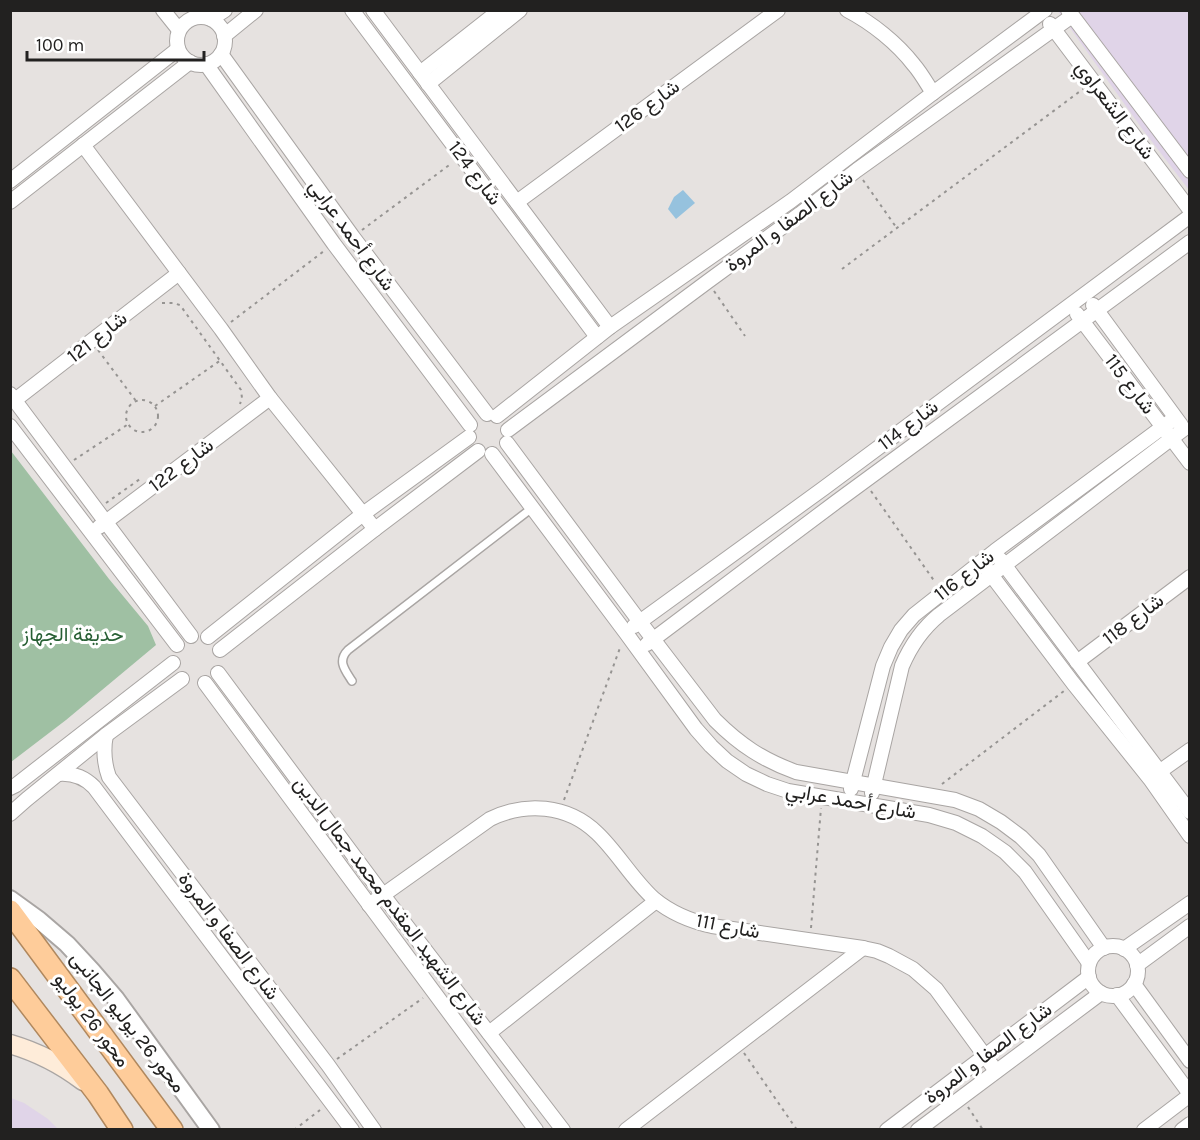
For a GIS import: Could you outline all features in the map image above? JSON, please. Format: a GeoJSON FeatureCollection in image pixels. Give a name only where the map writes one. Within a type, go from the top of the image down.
{"type":"FeatureCollection","features":[{"type":"Feature","properties":{"kind":"highway","name":"محور 26 يوليو"},"geometry":{"type":"LineString","coordinates":[[10,911],[172,1130]]}},
{"type":"Feature","properties":{"kind":"highway","name":"محور 26 يوليو"},"geometry":{"type":"LineString","coordinates":[[10,979],[98,1094],[122,1130]]}},
{"type":"Feature","properties":{"kind":"main road"},"geometry":{"type":"LineString","coordinates":[[10,1044],[44,1056],[81,1079],[98,1094]]}},
{"type":"Feature","properties":{"kind":"street"},"geometry":{"type":"LineString","coordinates":[[163,10],[179,30]]}},
{"type":"Feature","properties":{"kind":"street"},"geometry":{"type":"LineString","coordinates":[[211,19],[225,10]]}},
{"type":"Feature","properties":{"kind":"street"},"geometry":{"type":"LineString","coordinates":[[224,36],[256,10]]}},
{"type":"Feature","properties":{"kind":"street","name":"شارع 124"},"geometry":{"type":"LineString","coordinates":[[352,10],[597,337]]}},
{"type":"Feature","properties":{"kind":"street","name":"شارع 124"},"geometry":{"type":"LineString","coordinates":[[373,10],[610,327]]}},
{"type":"Feature","properties":{"kind":"street"},"geometry":{"type":"LineString","coordinates":[[424,78],[500,10]]}},
{"type":"Feature","properties":{"kind":"street"},"geometry":{"type":"LineString","coordinates":[[424,78],[520,10]]}},
{"type":"Feature","properties":{"kind":"street","name":"شارع 126"},"geometry":{"type":"LineString","coordinates":[[517,202],[778,10]]}},
{"type":"Feature","properties":{"kind":"street"},"geometry":{"type":"LineString","coordinates":[[847,10],[896,45],[915,65],[933,93]]}},
{"type":"Feature","properties":{"kind":"street","name":"شارع الصفا و المروة"},"geometry":{"type":"LineString","coordinates":[[492,415],[610,327],[791,201],[1042,11]]}},
{"type":"Feature","properties":{"kind":"street","name":"شارع الشعراوي"},"geometry":{"type":"LineString","coordinates":[[1042,11],[1190,210]]}},
{"type":"Feature","properties":{"kind":"street"},"geometry":{"type":"LineString","coordinates":[[191,14],[211,19],[224,36],[225,42],[221,54],[212,62],[198,65],[190,62],[178,49],[179,30],[191,14]]}},
{"type":"Feature","properties":{"kind":"street","name":"شارع الصفا و المروة"},"geometry":{"type":"LineString","coordinates":[[507,436],[707,282],[857,170],[1054,29],[1070,14]]}},
{"type":"Feature","properties":{"kind":"street","name":"شارع الشعراوي"},"geometry":{"type":"LineString","coordinates":[[1070,14],[1190,171]]}},
{"type":"Feature","properties":{"kind":"street"},"geometry":{"type":"LineString","coordinates":[[10,181],[178,49]]}},
{"type":"Feature","properties":{"kind":"street","name":"شارع أحمد عرابي"},"geometry":{"type":"LineString","coordinates":[[221,54],[353,237],[492,415]]}},
{"type":"Feature","properties":{"kind":"street"},"geometry":{"type":"LineString","coordinates":[[10,202],[190,62]]}},
{"type":"Feature","properties":{"kind":"street","name":"شارع أحمد عرابي"},"geometry":{"type":"LineString","coordinates":[[206,64],[470,431]]}},
{"type":"Feature","properties":{"kind":"street"},"geometry":{"type":"LineString","coordinates":[[83,145],[270,398],[375,529]]}},
{"type":"Feature","properties":{"kind":"street"},"geometry":{"type":"LineString","coordinates":[[791,201],[800,214]]}},
{"type":"Feature","properties":{"kind":"street","name":"شارع 114"},"geometry":{"type":"LineString","coordinates":[[626,633],[1190,216]]}},
{"type":"Feature","properties":{"kind":"street","name":"شارع 114"},"geometry":{"type":"LineString","coordinates":[[639,650],[1190,242]]}},
{"type":"Feature","properties":{"kind":"street","name":"شارع 121"},"geometry":{"type":"LineString","coordinates":[[13,397],[179,273]]}},
{"type":"Feature","properties":{"kind":"street","name":"شارع 115"},"geometry":{"type":"LineString","coordinates":[[1084,295],[1183,428]]}},
{"type":"Feature","properties":{"kind":"street","name":"شارع 115"},"geometry":{"type":"LineString","coordinates":[[1070,306],[1190,463]]}},
{"type":"Feature","properties":{"kind":"street"},"geometry":{"type":"LineString","coordinates":[[13,397],[191,636]]}},
{"type":"Feature","properties":{"kind":"street","name":"شارع 122"},"geometry":{"type":"LineString","coordinates":[[92,532],[270,398]]}},
{"type":"Feature","properties":{"kind":"street"},"geometry":{"type":"LineString","coordinates":[[492,415],[502,419],[507,436],[498,452],[485,452],[474,447],[470,431],[474,419],[492,415]]}},
{"type":"Feature","properties":{"kind":"street"},"geometry":{"type":"LineString","coordinates":[[10,426],[177,645]]}},
{"type":"Feature","properties":{"kind":"street","name":"شارع 116"},"geometry":{"type":"LineString","coordinates":[[848,801],[883,666],[901,630],[914,615],[994,551],[1167,433],[1183,428]]}},
{"type":"Feature","properties":{"kind":"street"},"geometry":{"type":"LineString","coordinates":[[208,637],[470,431]]}},
{"type":"Feature","properties":{"kind":"street","name":"شارع 116"},"geometry":{"type":"LineString","coordinates":[[870,804],[899,677],[907,655],[919,634],[928,624],[1005,565],[1167,433]]}},
{"type":"Feature","properties":{"kind":"street","name":"شارع أحمد عرابي"},"geometry":{"type":"LineString","coordinates":[[507,436],[640,622],[715,720],[729,734],[760,757],[796,772],[955,800],[979,809],[1022,837],[1039,855],[1104,948]]}},
{"type":"Feature","properties":{"kind":"street"},"geometry":{"type":"LineString","coordinates":[[220,650],[375,529],[485,452]]}},
{"type":"Feature","properties":{"kind":"street","name":"شارع أحمد عرابي"},"geometry":{"type":"LineString","coordinates":[[485,452],[532,508],[696,729],[728,761],[746,774],[788,791],[929,815],[956,823],[982,836],[1005,852],[1025,872],[1089,970]]}},
{"type":"Feature","properties":{"kind":"street"},"geometry":{"type":"LineString","coordinates":[[824,488],[836,502]]}},
{"type":"Feature","properties":{"kind":"street"},"geometry":{"type":"LineString","coordinates":[[994,551],[1077,662],[1155,776],[1190,836]]}},
{"type":"Feature","properties":{"kind":"street"},"geometry":{"type":"LineString","coordinates":[[981,561],[1073,683],[1190,812]]}},
{"type":"Feature","properties":{"kind":"street","name":"شارع 118"},"geometry":{"type":"LineString","coordinates":[[1077,662],[1190,577]]}},
{"type":"Feature","properties":{"kind":"street"},"geometry":{"type":"LineString","coordinates":[[191,636],[208,637],[217,645],[222,657],[218,673],[205,683],[189,683],[175,669],[173,663],[177,645],[191,636]]}},
{"type":"Feature","properties":{"kind":"street"},"geometry":{"type":"LineString","coordinates":[[10,788],[173,663]]}},
{"type":"Feature","properties":{"kind":"street","name":"شارع الشهيد المقدم محمد جمال الدين"},"geometry":{"type":"LineString","coordinates":[[218,673],[383,895],[563,1130]]}},
{"type":"Feature","properties":{"kind":"street"},"geometry":{"type":"LineString","coordinates":[[10,814],[106,735],[183,679]]}},
{"type":"Feature","properties":{"kind":"street","name":"شارع الشهيد المقدم محمد جمال الدين"},"geometry":{"type":"LineString","coordinates":[[205,683],[536,1130]]}},
{"type":"Feature","properties":{"kind":"street","name":"شارع الصفا و المروة"},"geometry":{"type":"LineString","coordinates":[[106,735],[104,762],[109,777],[328,1065],[371,1128]]}},
{"type":"Feature","properties":{"kind":"street"},"geometry":{"type":"LineString","coordinates":[[1155,776],[1190,750]]}},
{"type":"Feature","properties":{"kind":"street","name":"شارع الصفا و المروة"},"geometry":{"type":"LineString","coordinates":[[59,774],[82,777],[94,787],[352,1130]]}},
{"type":"Feature","properties":{"kind":"street"},"geometry":{"type":"LineString","coordinates":[[94,787],[99,777],[109,777]]}},
{"type":"Feature","properties":{"kind":"street","name":"شارع 111"},"geometry":{"type":"LineString","coordinates":[[369,905],[490,819],[503,813],[546,808],[587,824],[639,884],[656,901],[677,914],[712,926],[863,948],[902,962],[925,978],[946,1001],[996,1071]]}},
{"type":"Feature","properties":{"kind":"street","name":"محور 26 يوليو الجانبى"},"geometry":{"type":"LineString","coordinates":[[10,899],[60,938],[93,971],[211,1130]]}},
{"type":"Feature","properties":{"kind":"street"},"geometry":{"type":"LineString","coordinates":[[489,1033],[656,901]]}},
{"type":"Feature","properties":{"kind":"street"},"geometry":{"type":"LineString","coordinates":[[1124,949],[1190,903]]}},
{"type":"Feature","properties":{"kind":"street"},"geometry":{"type":"LineString","coordinates":[[1137,965],[1190,926]]}},
{"type":"Feature","properties":{"kind":"street"},"geometry":{"type":"LineString","coordinates":[[1111,946],[1124,949],[1137,965],[1134,984],[1124,993],[1117,995],[1101,993],[1096,989],[1089,970],[1097,952],[1111,946]]}},
{"type":"Feature","properties":{"kind":"street"},"geometry":{"type":"LineString","coordinates":[[626,1130],[863,948]]}},
{"type":"Feature","properties":{"kind":"street","name":"شارع الصفا و المروة"},"geometry":{"type":"LineString","coordinates":[[887,1130],[985,1055],[1089,970]]}},
{"type":"Feature","properties":{"kind":"street"},"geometry":{"type":"LineString","coordinates":[[1134,984],[1190,1061]]}},
{"type":"Feature","properties":{"kind":"street","name":"شارع الصفا و المروة"},"geometry":{"type":"LineString","coordinates":[[918,1130],[1101,993]]}},
{"type":"Feature","properties":{"kind":"street"},"geometry":{"type":"LineString","coordinates":[[1117,995],[1190,1094],[1144,1130]]}},
{"type":"Feature","properties":{"kind":"street"},"geometry":{"type":"LineString","coordinates":[[1182,1130],[1190,1124]]}},
{"type":"Feature","properties":{"kind":"lane"},"geometry":{"type":"LineString","coordinates":[[352,681],[342,662],[342,657],[348,650],[532,508]]}},
{"type":"Feature","properties":{"kind":"path"},"geometry":{"type":"LineString","coordinates":[[842,269],[1093,82]]}},
{"type":"Feature","properties":{"kind":"path"},"geometry":{"type":"LineString","coordinates":[[353,237],[462,156]]}},
{"type":"Feature","properties":{"kind":"path"},"geometry":{"type":"LineString","coordinates":[[857,170],[897,228]]}},
{"type":"Feature","properties":{"kind":"path"},"geometry":{"type":"LineString","coordinates":[[221,329],[334,244]]}},
{"type":"Feature","properties":{"kind":"path"},"geometry":{"type":"LineString","coordinates":[[707,282],[745,336]]}},
{"type":"Feature","properties":{"kind":"path"},"geometry":{"type":"LineString","coordinates":[[160,304],[180,305],[241,390],[240,405]]}},
{"type":"Feature","properties":{"kind":"path"},"geometry":{"type":"LineString","coordinates":[[96,348],[136,401]]}},
{"type":"Feature","properties":{"kind":"path"},"geometry":{"type":"LineString","coordinates":[[155,406],[221,360]]}},
{"type":"Feature","properties":{"kind":"path"},"geometry":{"type":"LineString","coordinates":[[136,401],[149,401],[158,412],[155,427],[148,431],[133,430],[128,424],[127,411],[136,401]]}},
{"type":"Feature","properties":{"kind":"path"},"geometry":{"type":"LineString","coordinates":[[64,466],[128,424]]}},
{"type":"Feature","properties":{"kind":"path"},"geometry":{"type":"LineString","coordinates":[[96,509],[143,477]]}},
{"type":"Feature","properties":{"kind":"path"},"geometry":{"type":"LineString","coordinates":[[864,482],[942,592]]}},
{"type":"Feature","properties":{"kind":"path"},"geometry":{"type":"LineString","coordinates":[[560,812],[626,633]]}},
{"type":"Feature","properties":{"kind":"path"},"geometry":{"type":"LineString","coordinates":[[929,795],[1073,683]]}},
{"type":"Feature","properties":{"kind":"path"},"geometry":{"type":"LineString","coordinates":[[810,940],[822,797]]}},
{"type":"Feature","properties":{"kind":"path"},"geometry":{"type":"LineString","coordinates":[[328,1065],[433,991]]}},
{"type":"Feature","properties":{"kind":"path"},"geometry":{"type":"LineString","coordinates":[[737,1044],[797,1130]]}},
{"type":"Feature","properties":{"kind":"path"},"geometry":{"type":"LineString","coordinates":[[961,1097],[983,1130]]}},
{"type":"Feature","properties":{"kind":"path"},"geometry":{"type":"LineString","coordinates":[[294,1130],[332,1101]]}},
{"type":"Feature","properties":{"kind":"shaded area"},"geometry":{"type":"Polygon","coordinates":[[[1058,11],[1189,11],[1189,190],[1143,130],[1058,11]]]}},
{"type":"Feature","properties":{"kind":"shaded area"},"geometry":{"type":"Polygon","coordinates":[[[11,1098],[24,1103],[48,1119],[58,1129],[11,1129],[11,1098]]]}},
{"type":"Feature","properties":{"kind":"green space","name":"حديقة الجهاز"},"geometry":{"type":"Polygon","coordinates":[[[11,451],[148,626],[156,645],[66,720],[11,762],[11,451]]]}},
{"type":"Feature","properties":{"kind":"water"},"geometry":{"type":"Polygon","coordinates":[[[683,190],[695,203],[676,219],[668,209],[674,197],[683,190]]]}}]}
